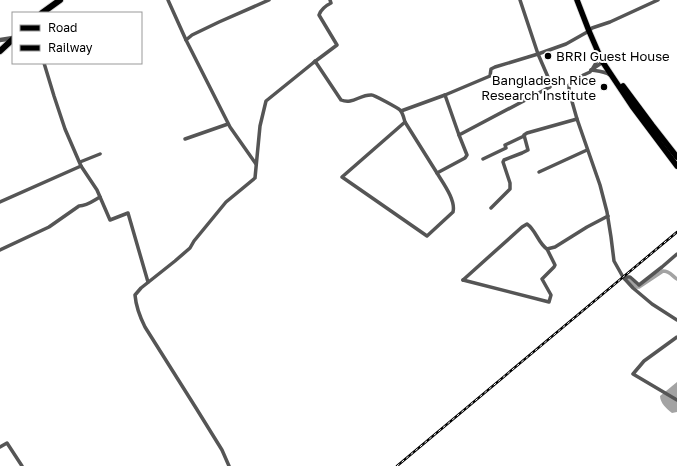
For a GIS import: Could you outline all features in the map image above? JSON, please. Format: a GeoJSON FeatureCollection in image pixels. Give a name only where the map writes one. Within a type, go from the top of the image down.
{"type":"FeatureCollection","features":[{"type":"Feature","properties":{"kind":"highway"},"geometry":{"type":"LineString","coordinates":[[43,12],[52,2],[60,0]]}},
{"type":"Feature","properties":{"kind":"highway"},"geometry":{"type":"LineString","coordinates":[[0,51],[12,40]]}},
{"type":"Feature","properties":{"kind":"main road"},"geometry":{"type":"LineString","coordinates":[[577,0],[590,30],[605,58],[652,125],[677,157]]}},
{"type":"Feature","properties":{"kind":"main road"},"geometry":{"type":"LineString","coordinates":[[581,0],[597,50],[603,62],[612,77],[677,166]]}},
{"type":"Feature","properties":{"kind":"street"},"geometry":{"type":"LineString","coordinates":[[168,0],[186,40],[228,124],[256,164]]}},
{"type":"Feature","properties":{"kind":"street"},"geometry":{"type":"LineString","coordinates":[[186,40],[192,35],[269,0]]}},
{"type":"Feature","properties":{"kind":"street"},"geometry":{"type":"LineString","coordinates":[[229,466],[222,450],[145,327],[136,305],[135,295],[148,282],[190,248],[226,202],[255,178],[260,126],[266,101],[337,45],[319,15],[320,11],[325,6],[331,3],[330,0]]}},
{"type":"Feature","properties":{"kind":"street"},"geometry":{"type":"LineString","coordinates":[[459,135],[550,87],[551,84],[538,54],[520,0]]}},
{"type":"Feature","properties":{"kind":"street"},"geometry":{"type":"LineString","coordinates":[[401,111],[445,95],[490,76],[491,69],[495,67],[566,44],[590,30],[658,0]]}},
{"type":"Feature","properties":{"kind":"street"},"geometry":{"type":"LineString","coordinates":[[0,40],[12,39]]}},
{"type":"Feature","properties":{"kind":"street"},"geometry":{"type":"LineString","coordinates":[[592,70],[596,63],[597,50]]}},
{"type":"Feature","properties":{"kind":"street"},"geometry":{"type":"LineString","coordinates":[[315,62],[341,100],[346,102],[363,96],[373,95],[401,111],[405,122],[447,189],[454,207],[453,212],[427,236],[342,177],[405,122]]}},
{"type":"Feature","properties":{"kind":"street"},"geometry":{"type":"LineString","coordinates":[[603,62],[590,72],[577,78],[569,85],[568,91],[576,119],[600,185],[608,216],[614,261],[625,279],[633,288],[652,304],[677,320]]}},
{"type":"Feature","properties":{"kind":"street"},"geometry":{"type":"LineString","coordinates":[[44,64],[65,129],[81,164],[97,190],[110,220],[128,214],[148,282]]}},
{"type":"Feature","properties":{"kind":"street"},"geometry":{"type":"LineString","coordinates":[[592,70],[606,72],[612,77]]}},
{"type":"Feature","properties":{"kind":"street"},"geometry":{"type":"LineString","coordinates":[[437,173],[465,158],[467,155],[445,95]]}},
{"type":"Feature","properties":{"kind":"street"},"geometry":{"type":"LineString","coordinates":[[483,159],[506,148],[505,145],[527,133],[576,119]]}},
{"type":"Feature","properties":{"kind":"street"},"geometry":{"type":"LineString","coordinates":[[184,139],[228,124]]}},
{"type":"Feature","properties":{"kind":"street"},"geometry":{"type":"LineString","coordinates":[[491,208],[510,189],[510,183],[504,160],[528,150],[524,136]]}},
{"type":"Feature","properties":{"kind":"street"},"geometry":{"type":"LineString","coordinates":[[539,172],[587,150]]}},
{"type":"Feature","properties":{"kind":"street"},"geometry":{"type":"LineString","coordinates":[[0,202],[100,154]]}},
{"type":"Feature","properties":{"kind":"street"},"geometry":{"type":"LineString","coordinates":[[0,250],[49,227],[79,206],[89,204],[100,197]]}},
{"type":"Feature","properties":{"kind":"street"},"geometry":{"type":"LineString","coordinates":[[547,249],[555,247],[608,216]]}},
{"type":"Feature","properties":{"kind":"street"},"geometry":{"type":"LineString","coordinates":[[527,224],[531,227],[543,246],[547,249],[555,265],[554,268],[542,279],[551,295],[549,302],[463,280],[527,224]]}},
{"type":"Feature","properties":{"kind":"street"},"geometry":{"type":"LineString","coordinates":[[625,279],[630,277],[639,284],[677,254]]}},
{"type":"Feature","properties":{"kind":"street"},"geometry":{"type":"LineString","coordinates":[[677,337],[644,361],[633,374],[677,400]]}},
{"type":"Feature","properties":{"kind":"street"},"geometry":{"type":"LineString","coordinates":[[0,447],[7,443],[22,466]]}},
{"type":"Feature","properties":{"kind":"shaded area"},"geometry":{"type":"Polygon","coordinates":[[[677,382],[677,412],[672,413],[662,403],[660,396],[677,382]]]}},
{"type":"Feature","properties":{"kind":"waterway"},"geometry":{"type":"LineString","coordinates":[[628,280],[639,287],[663,271],[669,273],[677,279]]}},
{"type":"Feature","properties":{"kind":"railway"},"geometry":{"type":"LineString","coordinates":[[397,466],[677,232]]}},
{"type":"Feature","properties":{"kind":"place","name":"BRRI Guest House"},"geometry":{"type":"Point","coordinates":[548,56]}},
{"type":"Feature","properties":{"kind":"place","name":"Bangladesh Rice Research Institute"},"geometry":{"type":"Point","coordinates":[604,87]}}]}
